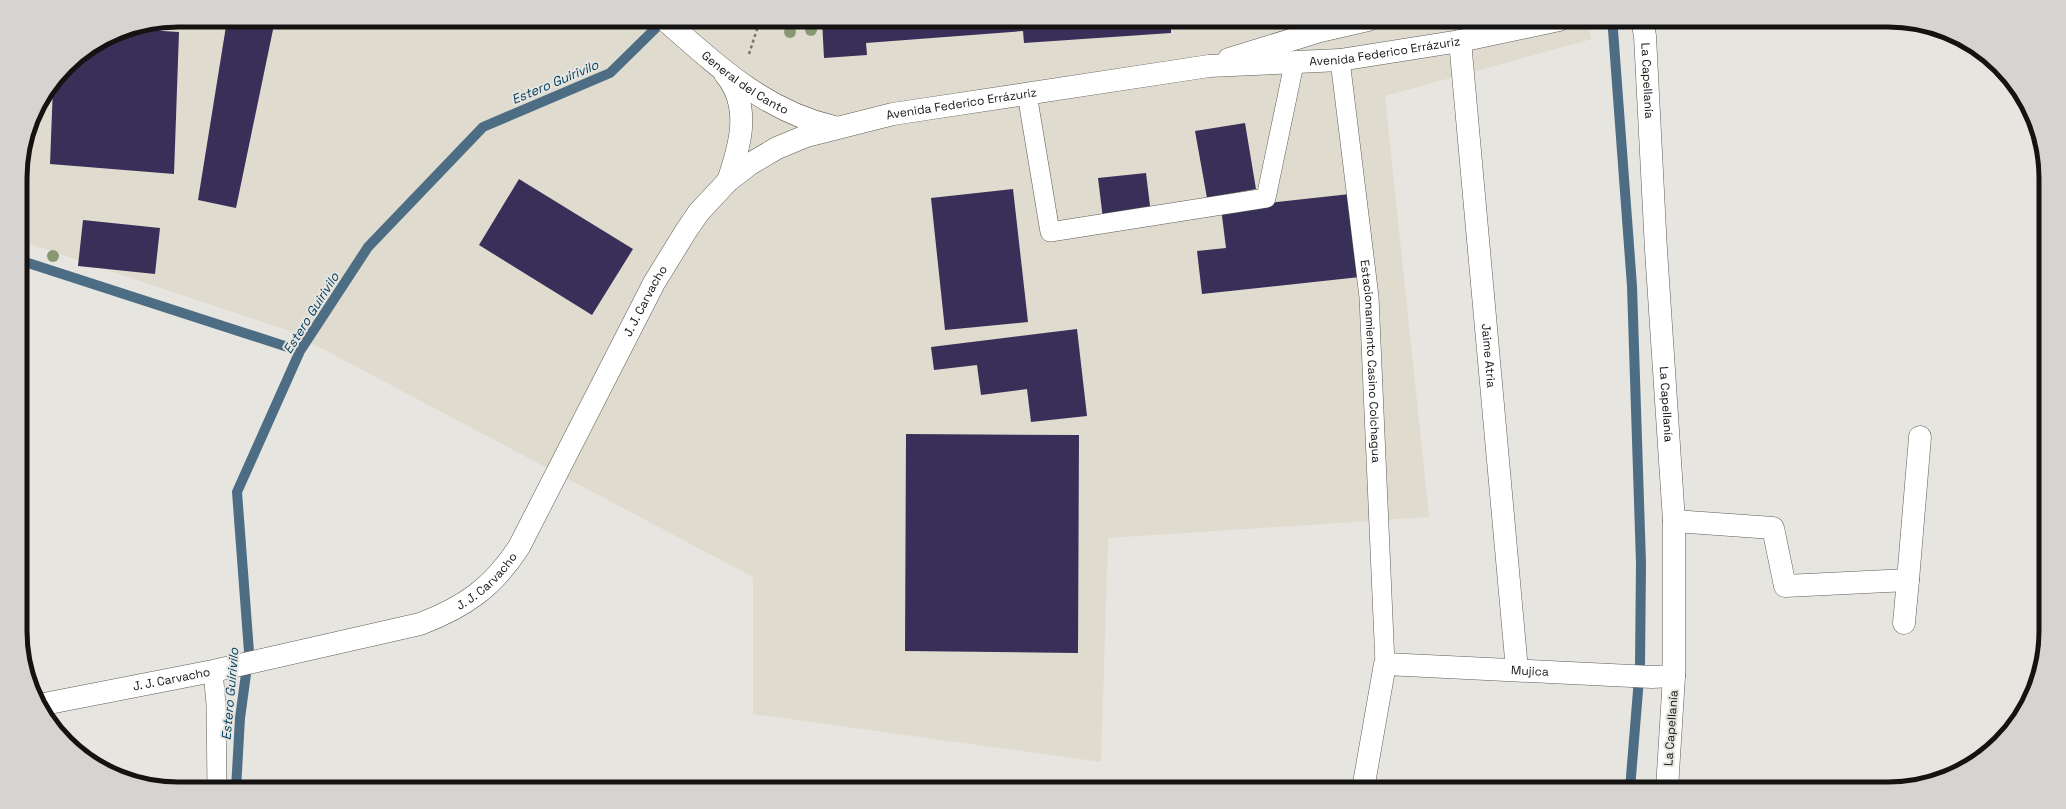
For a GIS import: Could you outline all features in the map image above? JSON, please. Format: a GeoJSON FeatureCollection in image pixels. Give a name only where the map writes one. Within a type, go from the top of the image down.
{"type":"FeatureCollection","features":[{"type":"Feature","properties":{"kind":"street","name":"General del Canto"},"geometry":{"type":"LineString","coordinates":[[673,27],[720,69],[758,95],[797,116],[836,127]]}},
{"type":"Feature","properties":{"kind":"street","name":"Avenida Federico Errázuriz"},"geometry":{"type":"LineString","coordinates":[[1208,66],[1261,48],[1337,27]]}},
{"type":"Feature","properties":{"kind":"street","name":"Avenida Federico Errázuriz"},"geometry":{"type":"LineString","coordinates":[[728,181],[750,164],[777,148],[806,136],[836,127],[893,114],[1208,66],[1294,64],[1340,60],[1460,41],[1526,27]]}},
{"type":"Feature","properties":{"kind":"street","name":"La Capellanía"},"geometry":{"type":"LineString","coordinates":[[1643,27],[1674,521],[1674,676],[1667,782]]}},
{"type":"Feature","properties":{"kind":"street","name":"Jaime Atria"},"geometry":{"type":"LineString","coordinates":[[1460,41],[1517,670]]}},
{"type":"Feature","properties":{"kind":"street"},"geometry":{"type":"LineString","coordinates":[[720,69],[733,84],[741,112],[742,133],[739,148],[728,181]]}},
{"type":"Feature","properties":{"kind":"street","name":"J. J. Carvacho"},"geometry":{"type":"LineString","coordinates":[[46,704],[222,669],[420,624],[446,614],[470,600],[492,583],[507,566],[519,547],[654,282],[699,212],[728,181]]}},
{"type":"Feature","properties":{"kind":"street"},"geometry":{"type":"LineString","coordinates":[[1904,623],[1920,437]]}},
{"type":"Feature","properties":{"kind":"street"},"geometry":{"type":"LineString","coordinates":[[1674,521],[1773,528],[1785,586],[1908,580]]}},
{"type":"Feature","properties":{"kind":"street"},"geometry":{"type":"LineString","coordinates":[[1364,782],[1385,664]]}},
{"type":"Feature","properties":{"kind":"street","name":"Mujica"},"geometry":{"type":"LineString","coordinates":[[1385,664],[1652,677],[1674,676]]}},
{"type":"Feature","properties":{"kind":"lane","name":"Estacionamiento Casino Colchagua"},"geometry":{"type":"LineString","coordinates":[[1340,60],[1369,297],[1385,664]]}},
{"type":"Feature","properties":{"kind":"lane"},"geometry":{"type":"LineString","coordinates":[[1027,94],[1050,232],[1266,198],[1294,64]]}},
{"type":"Feature","properties":{"kind":"lane"},"geometry":{"type":"LineString","coordinates":[[217,782],[216,704],[222,669]]}},
{"type":"Feature","properties":{"kind":"path"},"geometry":{"type":"LineString","coordinates":[[740,83],[758,27]]}},
{"type":"Feature","properties":{"kind":"shaded area"},"geometry":{"type":"Polygon","coordinates":[[[168,27],[1588,27],[1592,39],[1385,96],[1429,517],[1108,538],[1101,762],[753,714],[753,577],[287,330],[27,243],[27,168],[32,139],[38,120],[47,102],[64,78],[78,64],[94,52],[120,38],[139,32],[168,27]]]}},
{"type":"Feature","properties":{"kind":"building"},"geometry":{"type":"Polygon","coordinates":[[[226,27],[274,27],[236,208],[198,200],[226,27]]]}},
{"type":"Feature","properties":{"kind":"building"},"geometry":{"type":"Polygon","coordinates":[[[822,27],[1171,27],[1171,33],[1024,43],[1023,31],[866,43],[867,55],[824,58],[822,27]]]}},
{"type":"Feature","properties":{"kind":"building"},"geometry":{"type":"Polygon","coordinates":[[[149,30],[179,32],[174,174],[50,164],[53,93],[64,78],[78,64],[94,52],[120,38],[149,30]]]}},
{"type":"Feature","properties":{"kind":"building"},"geometry":{"type":"Polygon","coordinates":[[[1245,123],[1256,189],[1207,198],[1195,131],[1245,123]]]}},
{"type":"Feature","properties":{"kind":"building"},"geometry":{"type":"Polygon","coordinates":[[[1146,173],[1151,214],[1103,219],[1098,178],[1146,173]]]}},
{"type":"Feature","properties":{"kind":"building"},"geometry":{"type":"Polygon","coordinates":[[[519,179],[633,249],[592,315],[479,245],[519,179]]]}},
{"type":"Feature","properties":{"kind":"building"},"geometry":{"type":"Polygon","coordinates":[[[1013,189],[1028,322],[945,330],[931,198],[1013,189]]]}},
{"type":"Feature","properties":{"kind":"building"},"geometry":{"type":"Polygon","coordinates":[[[1350,194],[1360,277],[1202,294],[1197,251],[1226,248],[1221,208],[1350,194]]]}},
{"type":"Feature","properties":{"kind":"building"},"geometry":{"type":"Polygon","coordinates":[[[83,220],[160,228],[155,274],[78,266],[83,220]]]}},
{"type":"Feature","properties":{"kind":"building"},"geometry":{"type":"Polygon","coordinates":[[[1077,329],[1087,416],[1031,422],[1027,389],[981,395],[977,365],[934,370],[931,347],[1077,329]]]}},
{"type":"Feature","properties":{"kind":"building"},"geometry":{"type":"Polygon","coordinates":[[[906,434],[1079,435],[1078,653],[905,651],[906,434]]]}},
{"type":"Feature","properties":{"kind":"waterway","name":"Estero Guirivilo"},"geometry":{"type":"LineString","coordinates":[[236,782],[240,718],[249,652],[237,492],[300,351],[368,247],[483,127],[610,73],[657,27]]}},
{"type":"Feature","properties":{"kind":"waterway"},"geometry":{"type":"LineString","coordinates":[[1613,30],[1632,286],[1641,563],[1640,666],[1631,782]]}},
{"type":"Feature","properties":{"kind":"waterway"},"geometry":{"type":"LineString","coordinates":[[27,263],[300,351]]}}]}
